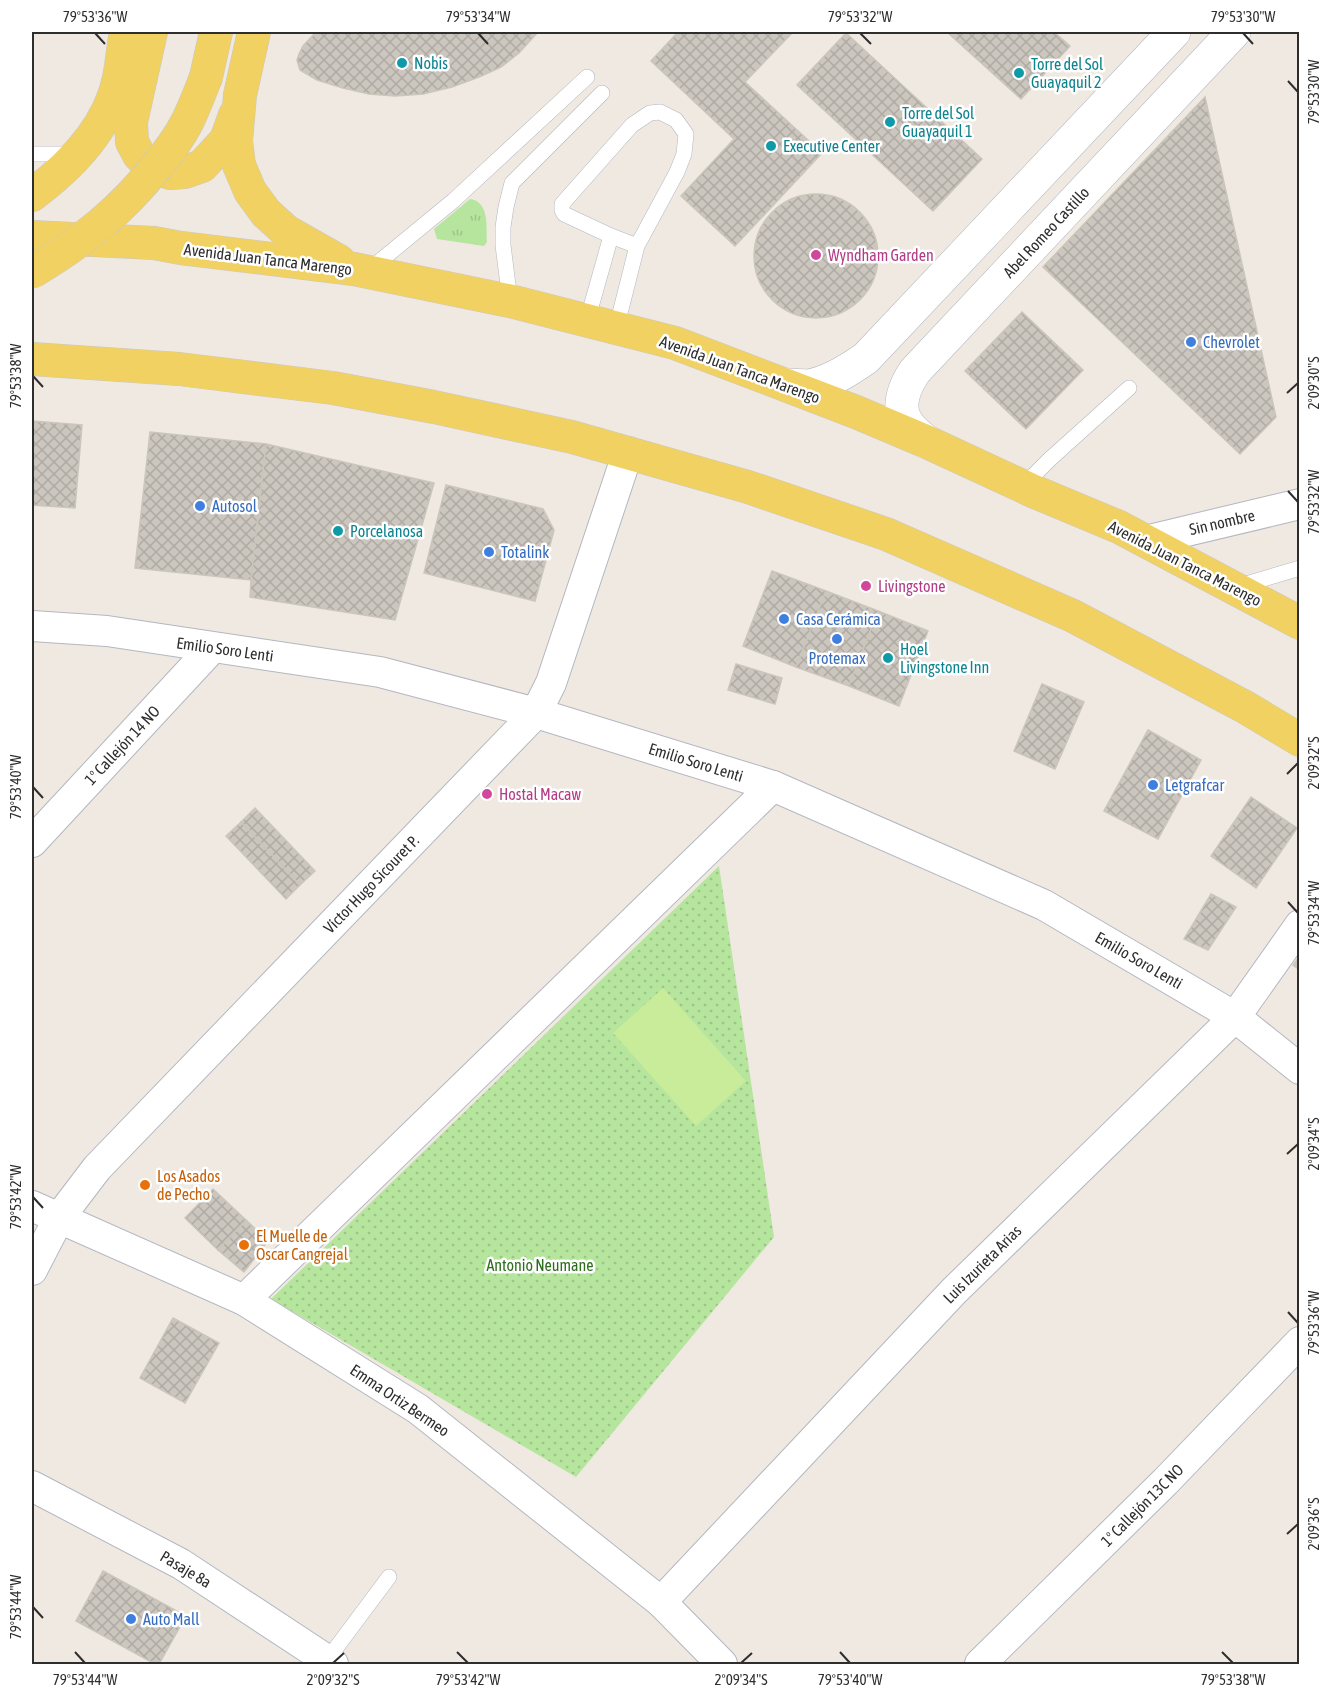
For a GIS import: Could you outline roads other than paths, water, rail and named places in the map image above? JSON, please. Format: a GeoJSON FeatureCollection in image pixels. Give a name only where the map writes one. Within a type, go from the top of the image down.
{"type":"FeatureCollection","features":[{"type":"Feature","properties":{"kind":"main road"},"geometry":{"type":"LineString","coordinates":[[32,195],[50,182],[96,132],[109,109],[119,79],[126,32]]}},
{"type":"Feature","properties":{"kind":"main road"},"geometry":{"type":"LineString","coordinates":[[151,32],[131,122],[132,142],[139,155],[150,166],[170,173],[185,172],[202,166],[226,140],[232,126],[254,32]]}},
{"type":"Feature","properties":{"kind":"main road"},"geometry":{"type":"LineString","coordinates":[[32,272],[103,224],[136,192],[173,146],[190,116],[206,77],[216,32]]}},
{"type":"Feature","properties":{"kind":"main road"},"geometry":{"type":"LineString","coordinates":[[240,95],[236,141],[239,165],[250,191],[266,213],[286,231],[360,271]]}},
{"type":"Feature","properties":{"kind":"main road","name":"Avenida Juan Tanca Marengo"},"geometry":{"type":"LineString","coordinates":[[32,237],[154,243],[360,271],[510,302],[675,343],[856,412],[1119,527],[1299,623]]}},
{"type":"Feature","properties":{"kind":"main road"},"geometry":{"type":"LineString","coordinates":[[32,359],[179,369],[333,388],[572,437],[748,487],[886,534],[1073,616],[1245,707],[1299,740]]}},
{"type":"Feature","properties":{"kind":"street"},"geometry":{"type":"LineString","coordinates":[[788,385],[808,386],[829,380],[850,370],[866,358],[1174,32]]}},
{"type":"Feature","properties":{"kind":"street","name":"Abel Romeo Castillo"},"geometry":{"type":"LineString","coordinates":[[927,442],[904,420],[903,394],[915,370],[1234,32]]}},
{"type":"Feature","properties":{"kind":"street","name":"Víctor Hugo Sicouret P."},"geometry":{"type":"LineString","coordinates":[[32,1270],[59,1218],[97,1168],[536,712],[551,683],[628,452]]}},
{"type":"Feature","properties":{"kind":"street","name":"Sin nombre"},"geometry":{"type":"LineString","coordinates":[[1145,541],[1299,504]]}},
{"type":"Feature","properties":{"kind":"street","name":"Emilio Soro Lenti"},"geometry":{"type":"LineString","coordinates":[[32,626],[107,631],[380,672],[536,712],[773,786],[1044,905],[1235,1017],[1299,1069]]}},
{"type":"Feature","properties":{"kind":"street","name":"1º Callejón 14 NO"},"geometry":{"type":"LineString","coordinates":[[32,842],[212,648]]}},
{"type":"Feature","properties":{"kind":"street"},"geometry":{"type":"LineString","coordinates":[[244,1300],[773,786]]}},
{"type":"Feature","properties":{"kind":"street","name":"Luis Izurieta Arias"},"geometry":{"type":"LineString","coordinates":[[661,1602],[954,1291],[1235,1017],[1299,925]]}},
{"type":"Feature","properties":{"kind":"street","name":"Emma Ortiz Bermeo"},"geometry":{"type":"LineString","coordinates":[[32,1206],[244,1300],[418,1409],[661,1602],[722,1665]]}},
{"type":"Feature","properties":{"kind":"street","name":"1º Callejón 13C NO"},"geometry":{"type":"LineString","coordinates":[[980,1665],[1166,1482],[1299,1342]]}},
{"type":"Feature","properties":{"kind":"street","name":"Pasaje 8a"},"geometry":{"type":"LineString","coordinates":[[32,1486],[181,1564],[330,1662]]}},
{"type":"Feature","properties":{"kind":"lane"},"geometry":{"type":"LineString","coordinates":[[360,271],[453,201],[587,77]]}},
{"type":"Feature","properties":{"kind":"lane"},"geometry":{"type":"LineString","coordinates":[[510,302],[502,245],[504,217],[512,183],[602,93]]}},
{"type":"Feature","properties":{"kind":"lane"},"geometry":{"type":"LineString","coordinates":[[602,325],[637,246],[677,172],[684,154],[686,134],[676,120],[660,112],[650,113],[632,125],[562,204],[564,214],[637,246]]}},
{"type":"Feature","properties":{"kind":"lane"},"geometry":{"type":"LineString","coordinates":[[32,154],[78,154]]}},
{"type":"Feature","properties":{"kind":"lane"},"geometry":{"type":"LineString","coordinates":[[602,325],[610,236]]}},
{"type":"Feature","properties":{"kind":"lane"},"geometry":{"type":"LineString","coordinates":[[1022,486],[1129,388]]}},
{"type":"Feature","properties":{"kind":"lane"},"geometry":{"type":"LineString","coordinates":[[1234,588],[1299,568]]}},
{"type":"Feature","properties":{"kind":"lane"},"geometry":{"type":"LineString","coordinates":[[330,1662],[389,1577]]}},
{"type":"Feature","properties":{"kind":"place","name":"Nobis"},"geometry":{"type":"Point","coordinates":[402,63]}},
{"type":"Feature","properties":{"kind":"place","name":"Torre del Sol Guayaquil 2"},"geometry":{"type":"Point","coordinates":[1019,73]}},
{"type":"Feature","properties":{"kind":"place","name":"Torre del Sol Guayaquil 1"},"geometry":{"type":"Point","coordinates":[890,122]}},
{"type":"Feature","properties":{"kind":"place","name":"Executive Center"},"geometry":{"type":"Point","coordinates":[771,146]}},
{"type":"Feature","properties":{"kind":"place","name":"Wyndham Garden"},"geometry":{"type":"Point","coordinates":[816,255]}},
{"type":"Feature","properties":{"kind":"place","name":"Chevrolet"},"geometry":{"type":"Point","coordinates":[1191,342]}},
{"type":"Feature","properties":{"kind":"place","name":"Autosol"},"geometry":{"type":"Point","coordinates":[200,506]}},
{"type":"Feature","properties":{"kind":"place","name":"Porcelanosa"},"geometry":{"type":"Point","coordinates":[338,531]}},
{"type":"Feature","properties":{"kind":"place","name":"Totalink"},"geometry":{"type":"Point","coordinates":[489,552]}},
{"type":"Feature","properties":{"kind":"place","name":"Livingstone"},"geometry":{"type":"Point","coordinates":[866,586]}},
{"type":"Feature","properties":{"kind":"place","name":"Casa Cerámica"},"geometry":{"type":"Point","coordinates":[784,619]}},
{"type":"Feature","properties":{"kind":"place","name":"Protemax"},"geometry":{"type":"Point","coordinates":[837,639]}},
{"type":"Feature","properties":{"kind":"place","name":"Hoel Livingstone Inn"},"geometry":{"type":"Point","coordinates":[888,658]}},
{"type":"Feature","properties":{"kind":"place","name":"Letgrafcar"},"geometry":{"type":"Point","coordinates":[1153,785]}},
{"type":"Feature","properties":{"kind":"place","name":"Hostal Macaw"},"geometry":{"type":"Point","coordinates":[487,794]}},
{"type":"Feature","properties":{"kind":"place","name":"Los Asados de Pecho"},"geometry":{"type":"Point","coordinates":[145,1185]}},
{"type":"Feature","properties":{"kind":"place","name":"El Muelle de Oscar Cangrejal"},"geometry":{"type":"Point","coordinates":[244,1245]}},
{"type":"Feature","properties":{"kind":"place","name":"Auto Mall"},"geometry":{"type":"Point","coordinates":[131,1619]}},
{"type":"Feature","properties":{"kind":"park label","name":"Antonio Neumane"},"geometry":{"type":"Point","coordinates":[540,1265]}}]}
